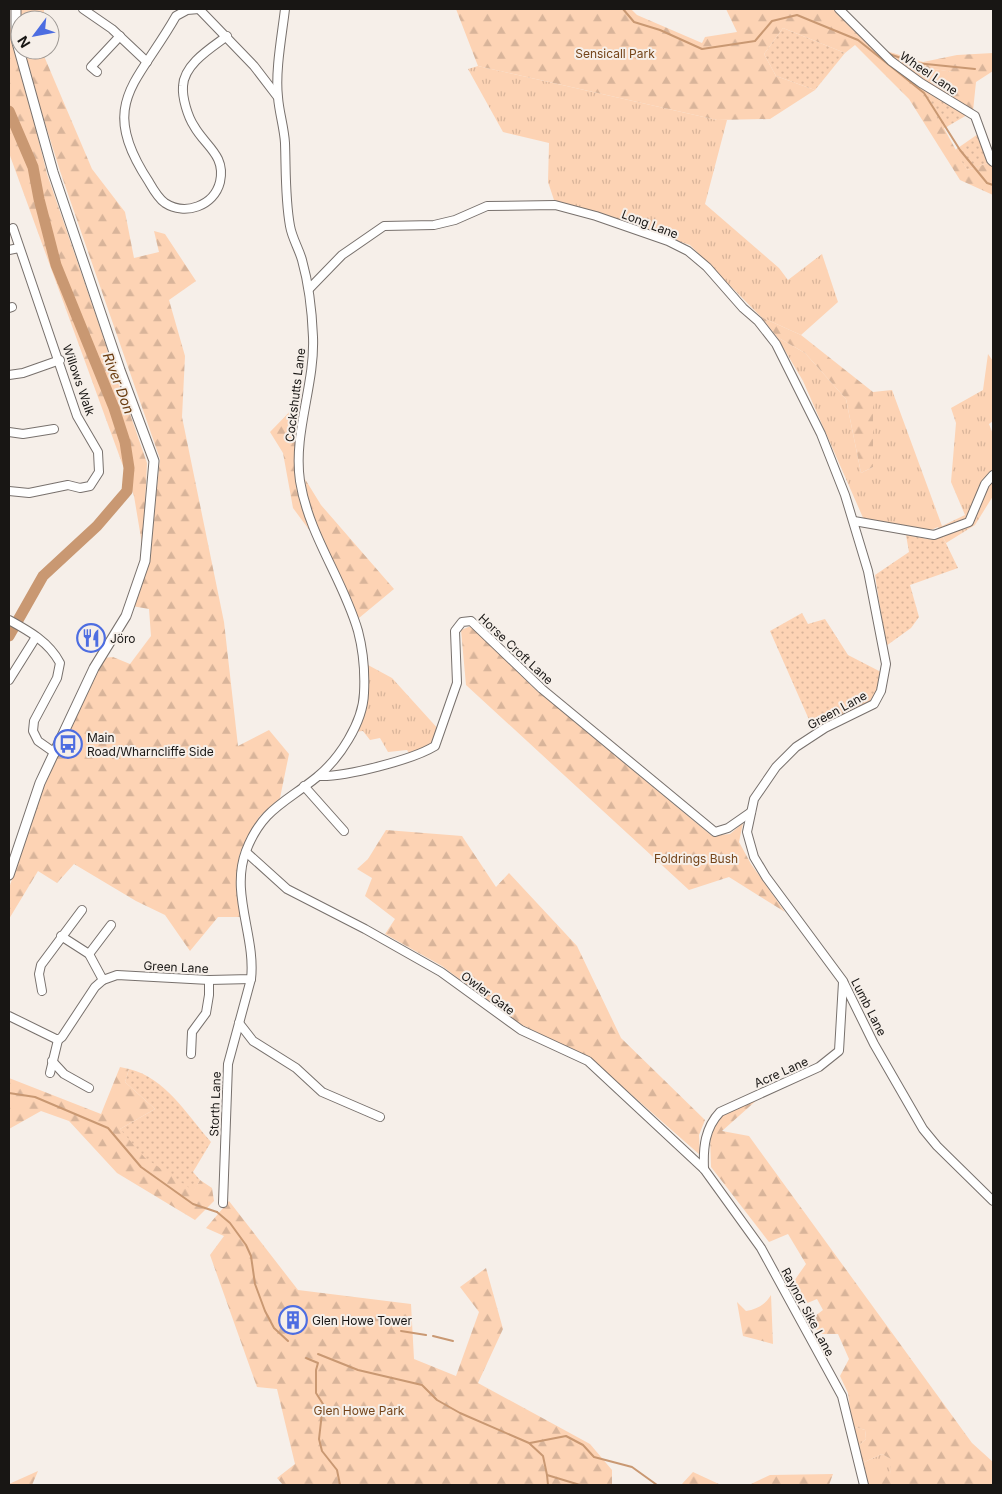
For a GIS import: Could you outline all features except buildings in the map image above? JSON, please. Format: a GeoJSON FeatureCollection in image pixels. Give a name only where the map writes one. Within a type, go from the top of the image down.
{"type":"FeatureCollection","features":[{"type":"Feature","properties":{"kind":"main road"},"geometry":{"type":"LineString","coordinates":[[9,875],[40,783],[94,668],[126,616],[145,561],[154,461],[120,370],[53,172],[16,39],[16,9]]}},
{"type":"Feature","properties":{"kind":"street"},"geometry":{"type":"LineString","coordinates":[[83,9],[120,36],[147,62]]}},
{"type":"Feature","properties":{"kind":"street"},"geometry":{"type":"LineString","coordinates":[[226,36],[196,60],[190,67],[183,85],[193,126],[214,150],[220,163],[219,183],[209,199],[191,209],[176,208],[159,198],[128,144],[124,132],[124,109],[130,91],[175,12],[199,9],[226,36],[277,96]]}},
{"type":"Feature","properties":{"kind":"street","name":"Cockshutts Lane"},"geometry":{"type":"LineString","coordinates":[[246,852],[257,829],[273,808],[319,776],[334,760],[361,712],[364,694],[363,664],[358,631],[319,544],[305,506],[300,479],[300,438],[308,400],[314,337],[309,289],[302,259],[290,228],[283,125],[277,96],[285,9]]}},
{"type":"Feature","properties":{"kind":"street","name":"Wheel Lane"},"geometry":{"type":"LineString","coordinates":[[839,9],[891,61],[921,83],[975,116],[993,162]]}},
{"type":"Feature","properties":{"kind":"street"},"geometry":{"type":"LineString","coordinates":[[82,67],[94,69],[120,36]]}},
{"type":"Feature","properties":{"kind":"street","name":"Long Lane"},"geometry":{"type":"LineString","coordinates":[[309,289],[342,255],[384,226],[434,225],[455,220],[486,206],[517,204],[556,205],[596,216],[668,241],[688,251],[708,267],[743,308],[758,321],[776,344],[821,434],[854,521]]}},
{"type":"Feature","properties":{"kind":"street","name":"Willows Walk"},"geometry":{"type":"LineString","coordinates":[[9,490],[29,493],[68,485],[80,488],[90,486],[99,472],[98,452],[77,416],[60,360],[13,228]]}},
{"type":"Feature","properties":{"kind":"street"},"geometry":{"type":"LineString","coordinates":[[9,250],[19,248]]}},
{"type":"Feature","properties":{"kind":"street"},"geometry":{"type":"LineString","coordinates":[[9,375],[23,373],[60,360]]}},
{"type":"Feature","properties":{"kind":"street"},"geometry":{"type":"LineString","coordinates":[[9,432],[23,434],[54,429]]}},
{"type":"Feature","properties":{"kind":"street"},"geometry":{"type":"LineString","coordinates":[[854,521],[934,535],[969,522],[985,484],[993,475]]}},
{"type":"Feature","properties":{"kind":"street","name":"Green Lane"},"geometry":{"type":"LineString","coordinates":[[751,812],[754,799],[776,767],[796,746],[826,728],[874,704],[881,691],[886,664],[868,571],[854,521]]}},
{"type":"Feature","properties":{"kind":"street"},"geometry":{"type":"LineString","coordinates":[[9,620],[33,635],[54,652],[60,663],[56,678],[34,721],[33,731],[38,741],[55,753]]}},
{"type":"Feature","properties":{"kind":"street","name":"Horse Croft Lane"},"geometry":{"type":"LineString","coordinates":[[319,776],[331,777],[378,766],[410,757],[435,746],[457,683],[454,631],[462,622],[471,621],[542,689],[716,832],[728,828],[751,812]]}},
{"type":"Feature","properties":{"kind":"street"},"geometry":{"type":"LineString","coordinates":[[9,680],[33,635]]}},
{"type":"Feature","properties":{"kind":"street"},"geometry":{"type":"LineString","coordinates":[[304,786],[344,831]]}},
{"type":"Feature","properties":{"kind":"street","name":"Lumb Lane"},"geometry":{"type":"LineString","coordinates":[[751,812],[747,832],[754,857],[766,877],[843,981],[874,1044],[923,1129],[937,1146],[993,1201]]}},
{"type":"Feature","properties":{"kind":"street"},"geometry":{"type":"LineString","coordinates":[[246,852],[242,873],[244,914],[253,961],[251,979]]}},
{"type":"Feature","properties":{"kind":"street","name":"Owler Gate"},"geometry":{"type":"LineString","coordinates":[[246,852],[286,889],[365,929],[441,972],[521,1030],[588,1062],[704,1169]]}},
{"type":"Feature","properties":{"kind":"street"},"geometry":{"type":"LineString","coordinates":[[42,991],[39,974],[41,965],[82,910]]}},
{"type":"Feature","properties":{"kind":"street"},"geometry":{"type":"LineString","coordinates":[[89,954],[112,925]]}},
{"type":"Feature","properties":{"kind":"street"},"geometry":{"type":"LineString","coordinates":[[50,1073],[58,1040],[62,1037],[95,987],[103,980],[89,954],[61,936]]}},
{"type":"Feature","properties":{"kind":"street","name":"Green Lane"},"geometry":{"type":"LineString","coordinates":[[103,980],[117,975],[209,980],[251,979]]}},
{"type":"Feature","properties":{"kind":"street","name":"Storth Lane"},"geometry":{"type":"LineString","coordinates":[[223,1203],[228,1064],[251,979]]}},
{"type":"Feature","properties":{"kind":"street"},"geometry":{"type":"LineString","coordinates":[[191,1054],[192,1032],[206,1013],[210,994],[209,980]]}},
{"type":"Feature","properties":{"kind":"street","name":"Acre Lane"},"geometry":{"type":"LineString","coordinates":[[704,1169],[706,1136],[710,1122],[720,1112],[819,1067],[839,1051],[843,981]]}},
{"type":"Feature","properties":{"kind":"street"},"geometry":{"type":"LineString","coordinates":[[9,1016],[58,1040]]}},
{"type":"Feature","properties":{"kind":"street"},"geometry":{"type":"LineString","coordinates":[[239,1024],[253,1042],[296,1068],[322,1092],[380,1117]]}},
{"type":"Feature","properties":{"kind":"street"},"geometry":{"type":"LineString","coordinates":[[52,1061],[64,1074],[89,1088]]}},
{"type":"Feature","properties":{"kind":"street","name":"Raynor Sike Lane"},"geometry":{"type":"LineString","coordinates":[[704,1169],[761,1248],[842,1396],[864,1482]]}},
{"type":"Feature","properties":{"kind":"green space"},"geometry":{"type":"Polygon","coordinates":[[[21,9],[44,9],[44,10],[21,9]]]}},
{"type":"Feature","properties":{"kind":"green space","name":"Sensicall Park"},"geometry":{"type":"Polygon","coordinates":[[[456,9],[631,9],[637,15],[702,43],[705,37],[737,32],[726,9],[836,9],[889,63],[920,85],[967,170],[988,163],[993,166],[993,195],[960,180],[909,99],[855,45],[845,53],[783,28],[764,54],[776,76],[815,90],[770,119],[717,120],[478,66],[456,9]]]}},
{"type":"Feature","properties":{"kind":"green space"},"geometry":{"type":"Polygon","coordinates":[[[9,21],[10,60],[19,60],[47,174],[147,463],[143,550],[134,496],[9,153],[9,21]]]}},
{"type":"Feature","properties":{"kind":"green space"},"geometry":{"type":"Polygon","coordinates":[[[783,28],[845,53],[815,90],[776,76],[764,54],[783,28]]]}},
{"type":"Feature","properties":{"kind":"green space"},"geometry":{"type":"Polygon","coordinates":[[[883,50],[923,62],[927,68],[954,72],[942,93],[920,80],[883,50]]]}},
{"type":"Feature","properties":{"kind":"green space"},"geometry":{"type":"Polygon","coordinates":[[[993,53],[993,71],[976,82],[973,111],[942,93],[953,72],[927,68],[923,62],[957,55],[993,53]]]}},
{"type":"Feature","properties":{"kind":"green space"},"geometry":{"type":"Polygon","coordinates":[[[25,60],[46,60],[92,169],[125,212],[134,258],[159,252],[154,231],[165,234],[196,281],[169,300],[185,356],[182,417],[224,622],[238,746],[269,730],[289,754],[280,798],[259,817],[239,856],[240,917],[218,917],[190,951],[165,915],[136,901],[74,864],[57,883],[38,871],[9,919],[9,888],[45,784],[103,658],[113,657],[130,664],[151,636],[149,609],[132,606],[149,559],[160,459],[60,171],[25,60]]]}},
{"type":"Feature","properties":{"kind":"green space"},"geometry":{"type":"Polygon","coordinates":[[[478,66],[717,120],[727,120],[705,204],[779,268],[788,280],[822,254],[838,302],[801,335],[761,317],[690,245],[554,200],[548,182],[549,143],[503,132],[468,69],[478,66]]]}},
{"type":"Feature","properties":{"kind":"green space"},"geometry":{"type":"Polygon","coordinates":[[[920,85],[967,115],[943,129],[920,85]]]}},
{"type":"Feature","properties":{"kind":"green space"},"geometry":{"type":"Polygon","coordinates":[[[978,134],[988,163],[967,170],[955,150],[978,134]]]}},
{"type":"Feature","properties":{"kind":"green space"},"geometry":{"type":"Polygon","coordinates":[[[761,317],[801,335],[873,392],[873,467],[861,473],[846,399],[805,353],[777,337],[761,317]]]}},
{"type":"Feature","properties":{"kind":"green space"},"geometry":{"type":"Polygon","coordinates":[[[777,337],[805,353],[846,399],[861,473],[873,467],[873,392],[892,390],[942,526],[965,515],[951,482],[956,423],[951,408],[983,390],[988,354],[993,361],[993,421],[989,424],[993,434],[993,496],[975,525],[946,543],[938,527],[931,530],[864,520],[803,381],[777,337]]]}},
{"type":"Feature","properties":{"kind":"green space"},"geometry":{"type":"Polygon","coordinates":[[[299,402],[299,467],[310,531],[293,508],[283,453],[270,432],[299,402]]]}},
{"type":"Feature","properties":{"kind":"green space"},"geometry":{"type":"Polygon","coordinates":[[[305,479],[321,505],[394,589],[359,618],[340,587],[324,552],[312,515],[305,479]]]}},
{"type":"Feature","properties":{"kind":"green space"},"geometry":{"type":"Polygon","coordinates":[[[906,535],[934,540],[942,535],[958,568],[910,585],[919,617],[911,628],[886,646],[875,575],[909,552],[906,535]]]}},
{"type":"Feature","properties":{"kind":"green space"},"geometry":{"type":"Polygon","coordinates":[[[802,613],[808,624],[825,619],[848,655],[881,672],[879,687],[870,703],[814,731],[770,631],[802,613]]]}},
{"type":"Feature","properties":{"kind":"green space","name":"Foldrings Bush"},"geometry":{"type":"Polygon","coordinates":[[[471,626],[535,689],[712,836],[730,834],[743,823],[739,842],[751,864],[785,912],[729,877],[689,890],[466,685],[461,630],[471,626]]]}},
{"type":"Feature","properties":{"kind":"green space"},"geometry":{"type":"Polygon","coordinates":[[[368,665],[392,678],[440,731],[433,744],[409,753],[407,750],[388,752],[380,738],[370,740],[363,731],[354,732],[363,715],[367,700],[368,665]]]}},
{"type":"Feature","properties":{"kind":"green space"},"geometry":{"type":"Polygon","coordinates":[[[386,830],[462,836],[496,887],[509,873],[577,946],[621,1038],[705,1120],[699,1135],[700,1155],[591,1059],[518,1023],[442,966],[385,934],[395,919],[365,896],[372,878],[357,869],[368,859],[386,830]]]}},
{"type":"Feature","properties":{"kind":"green space"},"geometry":{"type":"Polygon","coordinates":[[[120,1067],[129,1069],[125,1082],[155,1109],[120,1129],[194,1190],[200,1180],[212,1188],[214,1201],[195,1220],[117,1173],[69,1121],[41,1111],[9,1129],[9,1078],[101,1114],[120,1067]]]}},
{"type":"Feature","properties":{"kind":"green space"},"geometry":{"type":"Polygon","coordinates":[[[129,1069],[154,1080],[165,1089],[211,1142],[193,1172],[200,1180],[194,1191],[145,1158],[120,1129],[155,1109],[125,1082],[129,1069]]]}},
{"type":"Feature","properties":{"kind":"green space"},"geometry":{"type":"Polygon","coordinates":[[[758,1099],[722,1131],[749,1136],[972,1443],[993,1462],[993,1485],[867,1485],[866,1474],[890,1474],[891,1459],[882,1454],[860,1464],[855,1449],[866,1439],[865,1430],[852,1426],[848,1393],[840,1376],[849,1359],[838,1334],[819,1334],[811,1319],[823,1310],[817,1299],[805,1304],[794,1281],[806,1264],[788,1234],[769,1242],[711,1167],[710,1136],[719,1116],[758,1099]]]}},
{"type":"Feature","properties":{"kind":"green space","name":"Glen Howe Park"},"geometry":{"type":"Polygon","coordinates":[[[229,1201],[298,1290],[411,1304],[414,1359],[456,1376],[479,1312],[460,1287],[486,1268],[503,1329],[478,1383],[590,1444],[612,1470],[612,1485],[283,1485],[277,1478],[295,1464],[277,1389],[257,1387],[210,1255],[224,1236],[206,1228],[229,1201]]]}},
{"type":"Feature","properties":{"kind":"green space"},"geometry":{"type":"Polygon","coordinates":[[[771,1295],[773,1344],[743,1336],[737,1302],[746,1311],[760,1306],[771,1295]]]}},
{"type":"Feature","properties":{"kind":"green space"},"geometry":{"type":"Polygon","coordinates":[[[852,1426],[865,1430],[866,1439],[855,1449],[852,1426]]]}},
{"type":"Feature","properties":{"kind":"green space"},"geometry":{"type":"Polygon","coordinates":[[[882,1454],[892,1459],[890,1474],[866,1474],[860,1464],[882,1454]]]}},
{"type":"Feature","properties":{"kind":"green space"},"geometry":{"type":"Polygon","coordinates":[[[38,1471],[32,1485],[9,1485],[9,1484],[38,1471]]]}},
{"type":"Feature","properties":{"kind":"green space"},"geometry":{"type":"Polygon","coordinates":[[[693,1472],[721,1485],[681,1485],[693,1472]]]}},
{"type":"Feature","properties":{"kind":"green space"},"geometry":{"type":"Polygon","coordinates":[[[833,1474],[829,1485],[749,1485],[770,1475],[833,1474]]]}},
{"type":"Feature","properties":{"kind":"waterway"},"geometry":{"type":"LineString","coordinates":[[623,9],[634,22],[660,30],[702,49],[755,41],[772,21],[797,15],[858,40],[924,93],[960,150],[987,183],[993,185]]}},
{"type":"Feature","properties":{"kind":"waterway"},"geometry":{"type":"LineString","coordinates":[[889,54],[916,63],[975,69]]}},
{"type":"Feature","properties":{"kind":"waterway","name":"River Don"},"geometry":{"type":"LineString","coordinates":[[9,111],[33,167],[56,265],[114,408],[125,442],[129,468],[127,491],[97,526],[43,576],[9,636]]}},
{"type":"Feature","properties":{"kind":"waterway"},"geometry":{"type":"LineString","coordinates":[[9,1093],[35,1097],[108,1128],[141,1167],[193,1204],[217,1212]]}},
{"type":"Feature","properties":{"kind":"waterway"},"geometry":{"type":"LineString","coordinates":[[217,1212],[230,1223],[246,1245],[251,1256],[255,1284],[265,1311],[274,1328],[288,1341]]}},
{"type":"Feature","properties":{"kind":"waterway"},"geometry":{"type":"LineString","coordinates":[[401,1331],[426,1335]]}},
{"type":"Feature","properties":{"kind":"waterway"},"geometry":{"type":"LineString","coordinates":[[433,1336],[453,1341]]}},
{"type":"Feature","properties":{"kind":"waterway"},"geometry":{"type":"LineString","coordinates":[[318,1354],[358,1370],[422,1385],[437,1400],[460,1413],[529,1443],[543,1456],[547,1475],[580,1485]]}},
{"type":"Feature","properties":{"kind":"waterway"},"geometry":{"type":"LineString","coordinates":[[306,1358],[318,1363],[316,1370],[316,1393],[323,1404],[319,1439],[322,1451],[337,1470],[340,1485]]}},
{"type":"Feature","properties":{"kind":"waterway"},"geometry":{"type":"LineString","coordinates":[[530,1443],[566,1436],[583,1445],[594,1457],[632,1467],[657,1485]]}},
{"type":"Feature","properties":{"kind":"waterway"},"geometry":{"type":"LineString","coordinates":[[547,1475],[548,1485]]}},
{"type":"Feature","properties":{"kind":"place","name":"Jöro"},"geometry":{"type":"Point","coordinates":[91,638]}},
{"type":"Feature","properties":{"kind":"place","name":"Main Road/Wharncliffe Side"},"geometry":{"type":"Point","coordinates":[68,744]}},
{"type":"Feature","properties":{"kind":"place","name":"Glen Howe Tower"},"geometry":{"type":"Point","coordinates":[293,1320]}}]}
